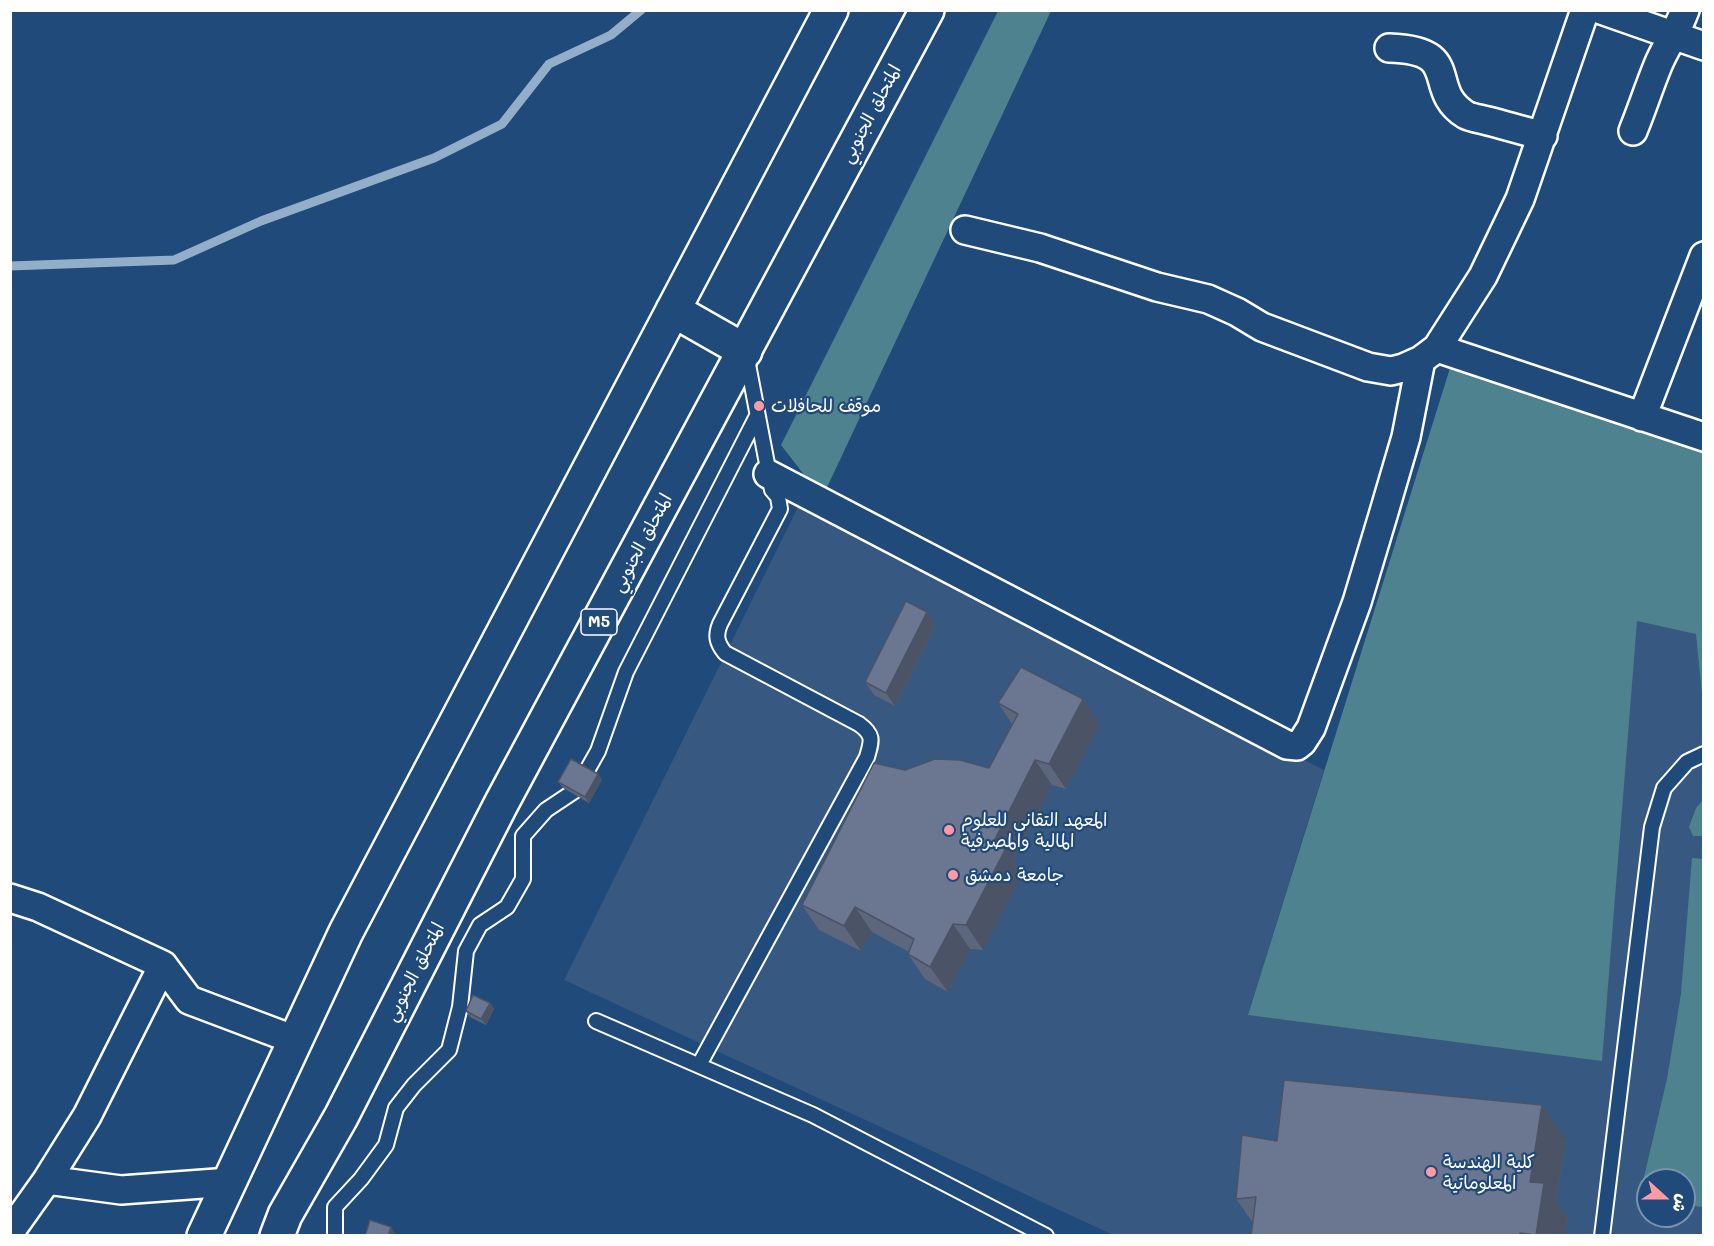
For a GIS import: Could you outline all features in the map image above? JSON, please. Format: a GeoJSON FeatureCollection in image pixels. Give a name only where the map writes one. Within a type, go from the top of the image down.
{"type":"FeatureCollection","features":[{"type":"Feature","properties":{"kind":"highway"},"geometry":{"type":"LineString","coordinates":[[204,1236],[346,932],[831,10]]}},
{"type":"Feature","properties":{"kind":"highway","name":"المتحلق الجنوبي"},"geometry":{"type":"LineString","coordinates":[[277,1236],[285,1215],[341,1117],[501,804],[927,10]]}},
{"type":"Feature","properties":{"kind":"highway"},"geometry":{"type":"LineString","coordinates":[[673,310],[745,351]]}},
{"type":"Feature","properties":{"kind":"street"},"geometry":{"type":"LineString","coordinates":[[768,474],[1287,745],[1297,746],[1311,728],[1357,602],[1429,354],[1484,276],[1520,200],[1585,10]]}},
{"type":"Feature","properties":{"kind":"street"},"geometry":{"type":"LineString","coordinates":[[1601,10],[1704,46]]}},
{"type":"Feature","properties":{"kind":"street"},"geometry":{"type":"LineString","coordinates":[[1634,131],[1658,65],[1685,10]]}},
{"type":"Feature","properties":{"kind":"street"},"geometry":{"type":"LineString","coordinates":[[1389,48],[1411,48],[1429,56],[1436,63],[1454,103],[1468,116],[1543,136]]}},
{"type":"Feature","properties":{"kind":"street"},"geometry":{"type":"LineString","coordinates":[[965,230],[1040,248],[1157,287],[1208,299],[1237,312],[1262,327],[1368,367],[1391,371],[1429,354],[1704,437]]}},
{"type":"Feature","properties":{"kind":"street"},"geometry":{"type":"LineString","coordinates":[[1642,417],[1704,256]]}},
{"type":"Feature","properties":{"kind":"street"},"geometry":{"type":"LineString","coordinates":[[10,898],[38,907],[163,965],[189,1000],[295,1040]]}},
{"type":"Feature","properties":{"kind":"street"},"geometry":{"type":"LineString","coordinates":[[12,1229],[47,1180],[87,1116],[163,965]]}},
{"type":"Feature","properties":{"kind":"street"},"geometry":{"type":"LineString","coordinates":[[47,1180],[121,1190],[230,1182]]}},
{"type":"Feature","properties":{"kind":"lane"},"geometry":{"type":"LineString","coordinates":[[699,1065],[867,757],[872,741],[868,730],[859,724],[725,653],[718,645],[716,634],[720,624],[780,509],[778,497],[772,490],[768,474],[745,351]]}},
{"type":"Feature","properties":{"kind":"lane"},"geometry":{"type":"LineString","coordinates":[[335,1236],[334,1208],[361,1179],[386,1145],[396,1108],[414,1085],[449,1050],[460,1007],[466,951],[480,925],[507,907],[523,879],[523,836],[546,810],[576,790],[598,751],[626,672],[757,416]]}},
{"type":"Feature","properties":{"kind":"lane"},"geometry":{"type":"LineString","coordinates":[[1602,1236],[1652,827],[1664,788],[1687,762],[1704,754]]}},
{"type":"Feature","properties":{"kind":"lane"},"geometry":{"type":"LineString","coordinates":[[596,1021],[813,1115],[1046,1236]]}},
{"type":"Feature","properties":{"kind":"shaded area","name":"جامعة دمشق"},"geometry":{"type":"Polygon","coordinates":[[[1652,432],[1703,450],[1703,1235],[1113,1235],[564,980],[799,505],[1324,770],[1248,1015],[1652,432]]]}},
{"type":"Feature","properties":{"kind":"green space"},"geometry":{"type":"Polygon","coordinates":[[[998,11],[1051,11],[822,498],[781,445],[998,11]]]}},
{"type":"Feature","properties":{"kind":"green space"},"geometry":{"type":"Polygon","coordinates":[[[1450,368],[1703,450],[1703,705],[1696,634],[1637,621],[1602,1061],[1248,1015],[1450,368]]]}},
{"type":"Feature","properties":{"kind":"green space"},"geometry":{"type":"Polygon","coordinates":[[[1703,800],[1703,836],[1693,836],[1689,827],[1696,808],[1703,800]]]}},
{"type":"Feature","properties":{"kind":"green space"},"geometry":{"type":"Polygon","coordinates":[[[1692,858],[1704,859],[1703,1207],[1696,1206],[1696,1168],[1646,1168],[1667,1079],[1681,994],[1692,858]]]}},
{"type":"Feature","properties":{"kind":"building"},"geometry":{"type":"Polygon","coordinates":[[[906,601],[927,612],[886,693],[865,682],[906,601]]]}},
{"type":"Feature","properties":{"kind":"building","name":"المعهد التقاني للعلوم المالية والمصرفية"},"geometry":{"type":"Polygon","coordinates":[[[1021,667],[1083,699],[1049,764],[1035,760],[994,841],[1005,850],[966,925],[953,924],[930,967],[908,954],[914,939],[855,907],[844,926],[802,905],[874,763],[905,770],[935,759],[960,760],[989,768],[1018,714],[998,703],[1021,667]]]}},
{"type":"Feature","properties":{"kind":"building"},"geometry":{"type":"Polygon","coordinates":[[[571,759],[598,774],[585,797],[558,782],[571,759]]]}},
{"type":"Feature","properties":{"kind":"building"},"geometry":{"type":"Polygon","coordinates":[[[473,995],[490,1003],[481,1019],[466,1011],[473,995]]]}},
{"type":"Feature","properties":{"kind":"building","name":"كلية الهندسة المعلوماتية"},"geometry":{"type":"Polygon","coordinates":[[[1284,1080],[1542,1105],[1530,1182],[1544,1183],[1536,1235],[1520,1233],[1520,1236],[1251,1236],[1256,1197],[1236,1199],[1242,1135],[1277,1141],[1284,1080]]]}},
{"type":"Feature","properties":{"kind":"building"},"geometry":{"type":"Polygon","coordinates":[[[370,1220],[391,1227],[388,1236],[365,1236],[370,1220]]]}},
{"type":"Feature","properties":{"kind":"waterway"},"geometry":{"type":"LineString","coordinates":[[10,266],[174,260],[261,221],[434,158],[502,124],[549,64],[611,35],[641,10]]}},
{"type":"Feature","properties":{"kind":"place","name":"موقف للحافلات"},"geometry":{"type":"Point","coordinates":[759,406]}},
{"type":"Feature","properties":{"kind":"place","name":"المعهد التقاني للعلوم المالية والمصرفية"},"geometry":{"type":"Point","coordinates":[949,830]}},
{"type":"Feature","properties":{"kind":"place","name":"جامعة دمشق"},"geometry":{"type":"Point","coordinates":[953,875]}},
{"type":"Feature","properties":{"kind":"place","name":"كلية الهندسة المعلوماتية"},"geometry":{"type":"Point","coordinates":[1431,1172]}}]}
